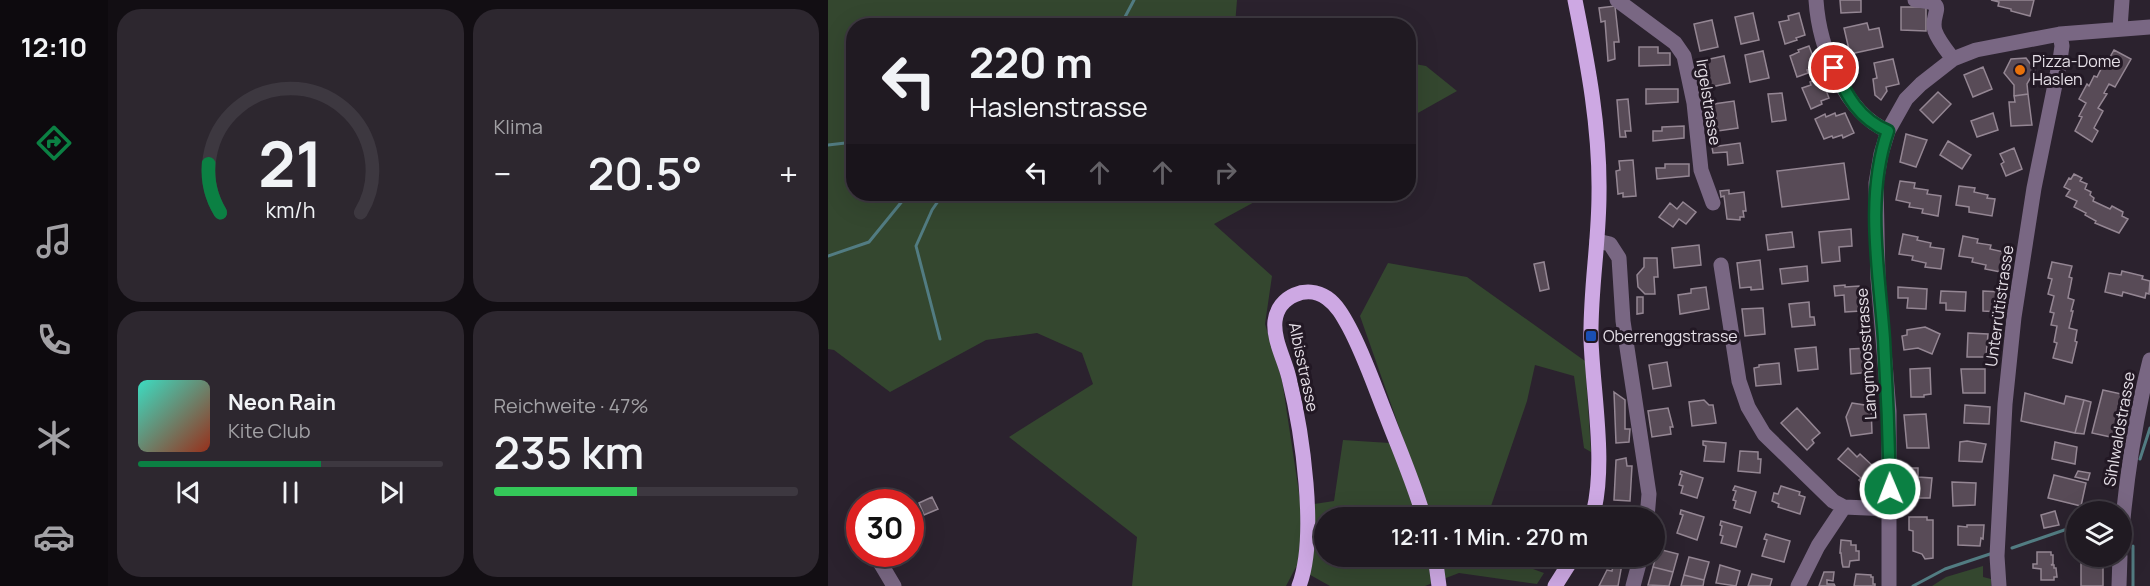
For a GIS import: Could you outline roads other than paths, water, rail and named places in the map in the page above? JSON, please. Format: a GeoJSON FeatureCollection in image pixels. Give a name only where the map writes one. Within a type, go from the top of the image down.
{"type":"FeatureCollection","features":[{"type":"Feature","properties":{"kind":"main road"},"geometry":{"type":"LineString","coordinates":[[1575,0],[1588,63],[1597,134],[1599,194],[1591,336],[1598,451],[1597,493],[1594,507]]}},
{"type":"Feature","properties":{"kind":"main road","name":"Albisstrasse"},"geometry":{"type":"LineString","coordinates":[[1299,586],[1306,566],[1305,480],[1290,380],[1275,324],[1278,310],[1292,296],[1304,292],[1319,294],[1333,303],[1343,316],[1361,353],[1420,507]]}},
{"type":"Feature","properties":{"kind":"main road"},"geometry":{"type":"LineString","coordinates":[[1436,567],[1439,586]]}},
{"type":"Feature","properties":{"kind":"main road"},"geometry":{"type":"LineString","coordinates":[[1555,586],[1567,567]]}},
{"type":"Feature","properties":{"kind":"street","name":"Irgelstrasse"},"geometry":{"type":"LineString","coordinates":[[1617,0],[1676,43],[1684,56],[1694,103],[1701,170],[1713,203]]}},
{"type":"Feature","properties":{"kind":"street"},"geometry":{"type":"LineString","coordinates":[[1816,0],[1820,27],[1846,95],[1869,121],[1888,131]]}},
{"type":"Feature","properties":{"kind":"street"},"geometry":{"type":"LineString","coordinates":[[1915,0],[1930,1],[1935,5],[1938,10],[1935,30],[1953,59]]}},
{"type":"Feature","properties":{"kind":"street"},"geometry":{"type":"LineString","coordinates":[[2120,28],[2122,0]]}},
{"type":"Feature","properties":{"kind":"street","name":"Langmoosstrasse"},"geometry":{"type":"LineString","coordinates":[[1889,586],[1889,411],[1878,279],[1876,183],[1888,131],[1906,99],[1936,71],[1953,59],[1976,50],[2060,34],[2150,27]]}},
{"type":"Feature","properties":{"kind":"street","name":"Unterrütistrasse"},"geometry":{"type":"LineString","coordinates":[[1999,586],[1997,556],[2009,364],[2034,188],[2060,60],[2062,46],[2060,34]]}},
{"type":"Feature","properties":{"kind":"street"},"geometry":{"type":"LineString","coordinates":[[1597,241],[1610,244],[1619,258],[1623,321],[1649,494],[1648,507]]}},
{"type":"Feature","properties":{"kind":"street"},"geometry":{"type":"LineString","coordinates":[[1721,265],[1739,381],[1748,407],[1764,434],[1833,501],[1844,507],[1890,509]]}},
{"type":"Feature","properties":{"kind":"street","name":"Sihlwaldstrasse"},"geometry":{"type":"LineString","coordinates":[[2125,501],[2141,396],[2150,360]]}},
{"type":"Feature","properties":{"kind":"street"},"geometry":{"type":"LineString","coordinates":[[1798,586],[1818,546],[1844,507]]}},
{"type":"Feature","properties":{"kind":"street"},"geometry":{"type":"LineString","coordinates":[[883,567],[894,586]]}},
{"type":"Feature","properties":{"kind":"street"},"geometry":{"type":"LineString","coordinates":[[1633,586],[1638,567]]}},
{"type":"Feature","properties":{"kind":"street"},"geometry":{"type":"LineString","coordinates":[[2119,586],[2120,567]]}},
{"type":"Feature","properties":{"kind":"waterway"},"geometry":{"type":"LineString","coordinates":[[1125,18],[1134,0]]}},
{"type":"Feature","properties":{"kind":"waterway"},"geometry":{"type":"LineString","coordinates":[[828,145],[846,143]]}},
{"type":"Feature","properties":{"kind":"waterway"},"geometry":{"type":"LineString","coordinates":[[828,256],[869,242],[902,201]]}},
{"type":"Feature","properties":{"kind":"waterway"},"geometry":{"type":"LineString","coordinates":[[938,201],[916,246],[940,339]]}},
{"type":"Feature","properties":{"kind":"waterway"},"geometry":{"type":"LineString","coordinates":[[2140,459],[2150,428]]}},
{"type":"Feature","properties":{"kind":"waterway"},"geometry":{"type":"LineString","coordinates":[[2012,548],[2066,529]]}},
{"type":"Feature","properties":{"kind":"waterway"},"geometry":{"type":"LineString","coordinates":[[2133,546],[2133,586]]}},
{"type":"Feature","properties":{"kind":"waterway"},"geometry":{"type":"LineString","coordinates":[[1913,586],[1945,569],[1990,554]]}},
{"type":"Feature","properties":{"kind":"place","name":"Pizza-Dome Haslen"},"geometry":{"type":"Point","coordinates":[2020,70]}},
{"type":"Feature","properties":{"kind":"place","name":"Oberrenggstrasse"},"geometry":{"type":"Point","coordinates":[1591,336]}}]}
